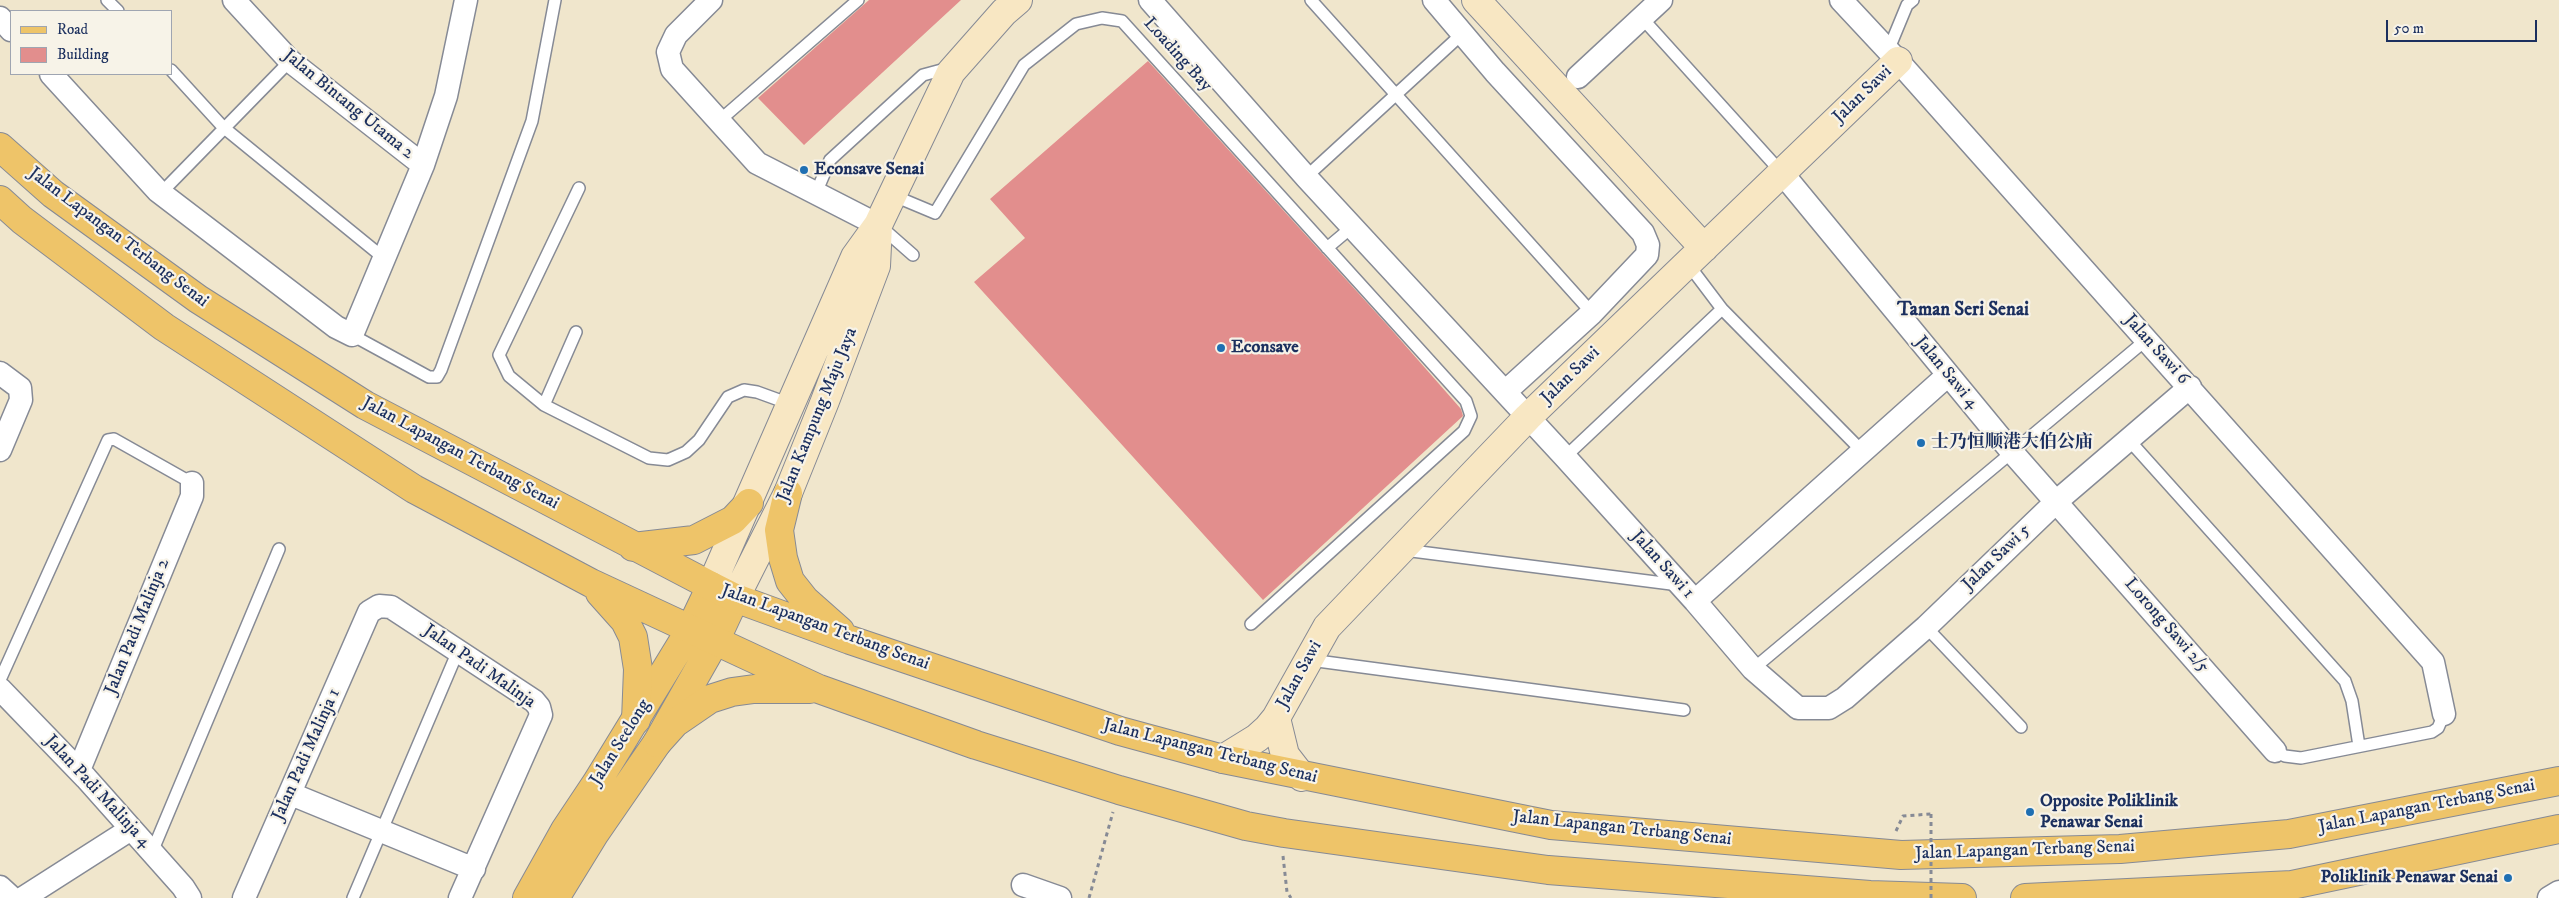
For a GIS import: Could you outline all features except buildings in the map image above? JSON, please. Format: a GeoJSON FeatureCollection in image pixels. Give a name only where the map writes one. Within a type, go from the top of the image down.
{"type":"FeatureCollection","features":[{"type":"Feature","properties":{"kind":"main road","name":"Jalan Lapangan Terbang Senai"},"geometry":{"type":"LineString","coordinates":[[0,147],[53,194],[206,305],[364,405],[723,592],[850,640],[1120,731],[1223,759],[1302,777],[1551,825],[1886,854],[2048,853],[2111,850],[2289,834],[2478,799],[2559,781]]}},
{"type":"Feature","properties":{"kind":"main road"},"geometry":{"type":"LineString","coordinates":[[0,200],[22,220],[164,327],[304,420],[414,489],[591,583],[819,689],[976,745],[1119,790],[1246,826],[1284,833],[1548,870],[1869,897],[1962,898]]}},
{"type":"Feature","properties":{"kind":"main road"},"geometry":{"type":"LineString","coordinates":[[788,494],[779,530],[783,558],[790,581],[806,600],[850,640]]}},
{"type":"Feature","properties":{"kind":"main road"},"geometry":{"type":"LineString","coordinates":[[633,546],[694,540],[733,520],[749,503]]}},
{"type":"Feature","properties":{"kind":"main road"},"geometry":{"type":"LineString","coordinates":[[591,583],[625,621],[633,637],[638,669],[636,720]]}},
{"type":"Feature","properties":{"kind":"main road","name":"Jalan Seelong"},"geometry":{"type":"LineString","coordinates":[[527,898],[565,830],[636,720],[690,630],[723,592]]}},
{"type":"Feature","properties":{"kind":"main road","name":"Jalan Seelong"},"geometry":{"type":"LineString","coordinates":[[555,898],[599,826],[657,743],[715,641],[723,592]]}},
{"type":"Feature","properties":{"kind":"main road"},"geometry":{"type":"LineString","coordinates":[[657,743],[675,723],[710,700],[725,694],[754,689],[819,689]]}},
{"type":"Feature","properties":{"kind":"main road"},"geometry":{"type":"LineString","coordinates":[[2478,799],[2559,767]]}},
{"type":"Feature","properties":{"kind":"main road"},"geometry":{"type":"LineString","coordinates":[[2025,898],[2292,885],[2559,829]]}},
{"type":"Feature","properties":{"kind":"street"},"geometry":{"type":"LineString","coordinates":[[52,75],[160,193],[336,327],[352,335],[423,165],[446,96],[466,0]]}},
{"type":"Feature","properties":{"kind":"street"},"geometry":{"type":"LineString","coordinates":[[711,0],[676,35],[668,52],[672,69],[757,163],[878,225]]}},
{"type":"Feature","properties":{"kind":"street","name":"Jalan Sawi 1"},"geometry":{"type":"LineString","coordinates":[[1150,0],[1306,177],[1565,457],[1753,669],[1798,708]]}},
{"type":"Feature","properties":{"kind":"street"},"geometry":{"type":"LineString","coordinates":[[1434,0],[1502,79],[1643,233],[1648,245],[1647,255],[1592,313],[1504,392]]}},
{"type":"Feature","properties":{"kind":"street"},"geometry":{"type":"LineString","coordinates":[[1476,0],[1696,256]]}},
{"type":"Feature","properties":{"kind":"street"},"geometry":{"type":"LineString","coordinates":[[1578,78],[1661,0]]}},
{"type":"Feature","properties":{"kind":"street","name":"Jalan Sawi 6"},"geometry":{"type":"LineString","coordinates":[[1841,0],[2190,387],[2433,662],[2444,714]]}},
{"type":"Feature","properties":{"kind":"street","name":"Jalan Bintang Utama 2"},"geometry":{"type":"LineString","coordinates":[[241,2],[290,61],[423,165]]}},
{"type":"Feature","properties":{"kind":"street","name":"Jalan Kampung Maju Jaya"},"geometry":{"type":"LineString","coordinates":[[723,592],[749,503],[790,404],[855,257],[878,225],[956,66],[1006,6]]}},
{"type":"Feature","properties":{"kind":"street"},"geometry":{"type":"LineString","coordinates":[[0,18],[10,29]]}},
{"type":"Feature","properties":{"kind":"street","name":"Jalan Sawi"},"geometry":{"type":"LineString","coordinates":[[1223,759],[1257,738],[1276,718],[1327,627],[1528,417],[1782,173],[1893,56]]}},
{"type":"Feature","properties":{"kind":"street","name":"Jalan Sawi 4"},"geometry":{"type":"LineString","coordinates":[[1782,173],[2012,452],[2057,501]]}},
{"type":"Feature","properties":{"kind":"street","name":"Jalan Kampung Maju Jaya"},"geometry":{"type":"LineString","coordinates":[[723,592],[788,494],[876,266],[878,225]]}},
{"type":"Feature","properties":{"kind":"street"},"geometry":{"type":"LineString","coordinates":[[0,373],[20,388],[21,400],[0,450]]}},
{"type":"Feature","properties":{"kind":"street"},"geometry":{"type":"LineString","coordinates":[[1687,593],[1862,451],[1948,375]]}},
{"type":"Feature","properties":{"kind":"street","name":"Jalan Sawi 5"},"geometry":{"type":"LineString","coordinates":[[1798,708],[1829,708],[1845,698],[1926,627],[2057,501],[2190,387]]}},
{"type":"Feature","properties":{"kind":"street","name":"Jalan Padi Malinja 2"},"geometry":{"type":"LineString","coordinates":[[79,770],[192,496],[192,483]]}},
{"type":"Feature","properties":{"kind":"street","name":"Lorong Sawi 2/5"},"geometry":{"type":"LineString","coordinates":[[2057,501],[2275,752]]}},
{"type":"Feature","properties":{"kind":"street","name":"Jalan Padi Malinja"},"geometry":{"type":"LineString","coordinates":[[369,612],[379,606],[391,607],[534,701],[539,707],[541,715],[460,898]]}},
{"type":"Feature","properties":{"kind":"street","name":"Jalan Padi Malinja 1"},"geometry":{"type":"LineString","coordinates":[[244,898],[369,612]]}},
{"type":"Feature","properties":{"kind":"street","name":"Jalan Padi Malinja 4"},"geometry":{"type":"LineString","coordinates":[[0,689],[79,770],[183,887],[190,898]]}},
{"type":"Feature","properties":{"kind":"street","name":"Jalan Sawi"},"geometry":{"type":"LineString","coordinates":[[1276,718],[1286,755],[1302,777]]}},
{"type":"Feature","properties":{"kind":"street"},"geometry":{"type":"LineString","coordinates":[[291,794],[474,869]]}},
{"type":"Feature","properties":{"kind":"street"},"geometry":{"type":"LineString","coordinates":[[23,898],[131,829]]}},
{"type":"Feature","properties":{"kind":"street"},"geometry":{"type":"LineString","coordinates":[[1023,885],[1060,898]]}},
{"type":"Feature","properties":{"kind":"street"},"geometry":{"type":"LineString","coordinates":[[0,887],[12,898]]}},
{"type":"Feature","properties":{"kind":"street"},"geometry":{"type":"LineString","coordinates":[[2549,898],[2559,892]]}},
{"type":"Feature","properties":{"kind":"lane"},"geometry":{"type":"LineString","coordinates":[[107,0],[117,10]]}},
{"type":"Feature","properties":{"kind":"lane"},"geometry":{"type":"LineString","coordinates":[[352,335],[429,377],[436,377],[441,370],[532,121],[555,0]]}},
{"type":"Feature","properties":{"kind":"lane"},"geometry":{"type":"LineString","coordinates":[[719,121],[858,0]]}},
{"type":"Feature","properties":{"kind":"lane"},"geometry":{"type":"LineString","coordinates":[[1311,0],[1592,313]]}},
{"type":"Feature","properties":{"kind":"lane"},"geometry":{"type":"LineString","coordinates":[[1893,56],[1907,6],[1913,0]]}},
{"type":"Feature","properties":{"kind":"lane","name":"Loading Bay"},"geometry":{"type":"LineString","coordinates":[[892,195],[935,213],[1024,64],[1076,24],[1102,18],[1122,21],[1327,248]]}},
{"type":"Feature","properties":{"kind":"lane"},"geometry":{"type":"LineString","coordinates":[[1642,18],[1782,173]]}},
{"type":"Feature","properties":{"kind":"lane"},"geometry":{"type":"LineString","coordinates":[[1306,177],[1463,32]]}},
{"type":"Feature","properties":{"kind":"lane"},"geometry":{"type":"LineString","coordinates":[[160,193],[290,61]]}},
{"type":"Feature","properties":{"kind":"lane"},"geometry":{"type":"LineString","coordinates":[[816,193],[830,160],[922,75],[956,66]]}},
{"type":"Feature","properties":{"kind":"lane"},"geometry":{"type":"LineString","coordinates":[[172,71],[223,127],[385,259]]}},
{"type":"Feature","properties":{"kind":"lane"},"geometry":{"type":"LineString","coordinates":[[579,188],[499,356],[509,376],[544,405],[649,458],[668,460],[686,452],[698,440],[728,397],[744,390],[757,392],[790,404]]}},
{"type":"Feature","properties":{"kind":"lane"},"geometry":{"type":"LineString","coordinates":[[878,225],[914,255]]}},
{"type":"Feature","properties":{"kind":"lane"},"geometry":{"type":"LineString","coordinates":[[1251,624],[1456,437],[1470,422],[1469,408],[1466,402],[1327,248],[1352,226]]}},
{"type":"Feature","properties":{"kind":"lane"},"geometry":{"type":"LineString","coordinates":[[1696,256],[1722,309],[1862,451]]}},
{"type":"Feature","properties":{"kind":"lane"},"geometry":{"type":"LineString","coordinates":[[1565,457],[1722,309]]}},
{"type":"Feature","properties":{"kind":"lane"},"geometry":{"type":"LineString","coordinates":[[544,405],[576,332]]}},
{"type":"Feature","properties":{"kind":"lane"},"geometry":{"type":"LineString","coordinates":[[1753,669],[2146,340]]}},
{"type":"Feature","properties":{"kind":"lane"},"geometry":{"type":"LineString","coordinates":[[0,680],[108,440],[114,439],[192,483]]}},
{"type":"Feature","properties":{"kind":"lane"},"geometry":{"type":"LineString","coordinates":[[2128,439],[2345,680],[2352,701],[2359,746]]}},
{"type":"Feature","properties":{"kind":"lane"},"geometry":{"type":"LineString","coordinates":[[152,852],[278,549]]}},
{"type":"Feature","properties":{"kind":"lane"},"geometry":{"type":"LineString","coordinates":[[1401,550],[1687,593]]}},
{"type":"Feature","properties":{"kind":"lane"},"geometry":{"type":"LineString","coordinates":[[1926,627],[2021,728]]}},
{"type":"Feature","properties":{"kind":"lane"},"geometry":{"type":"LineString","coordinates":[[353,898],[458,651]]}},
{"type":"Feature","properties":{"kind":"lane"},"geometry":{"type":"LineString","coordinates":[[1308,660],[1684,710]]}},
{"type":"Feature","properties":{"kind":"lane"},"geometry":{"type":"LineString","coordinates":[[2275,752],[2285,756],[2301,758],[2432,732],[2438,728],[2444,714]]}},
{"type":"Feature","properties":{"kind":"path"},"geometry":{"type":"LineString","coordinates":[[1089,898],[1119,790]]}},
{"type":"Feature","properties":{"kind":"path"},"geometry":{"type":"LineString","coordinates":[[1886,854],[1904,816],[1932,814],[1931,898]]}},
{"type":"Feature","properties":{"kind":"path"},"geometry":{"type":"LineString","coordinates":[[1284,833],[1283,858],[1287,892],[1291,898]]}},
{"type":"Feature","properties":{"kind":"place","name":"Econsave Senai"},"geometry":{"type":"Point","coordinates":[804,170]}},
{"type":"Feature","properties":{"kind":"place","name":"Econsave"},"geometry":{"type":"Point","coordinates":[1221,348]}},
{"type":"Feature","properties":{"kind":"place","name":"士乃恒顺港大伯公庙"},"geometry":{"type":"Point","coordinates":[1921,443]}},
{"type":"Feature","properties":{"kind":"place","name":"Opposite Poliklinik Penawar Senai"},"geometry":{"type":"Point","coordinates":[2030,812]}},
{"type":"Feature","properties":{"kind":"place","name":"Poliklinik Penawar Senai"},"geometry":{"type":"Point","coordinates":[2508,878]}},
{"type":"Feature","properties":{"kind":"district","name":"Taman Seri Senai"},"geometry":{"type":"Point","coordinates":[1963,311]}}]}
